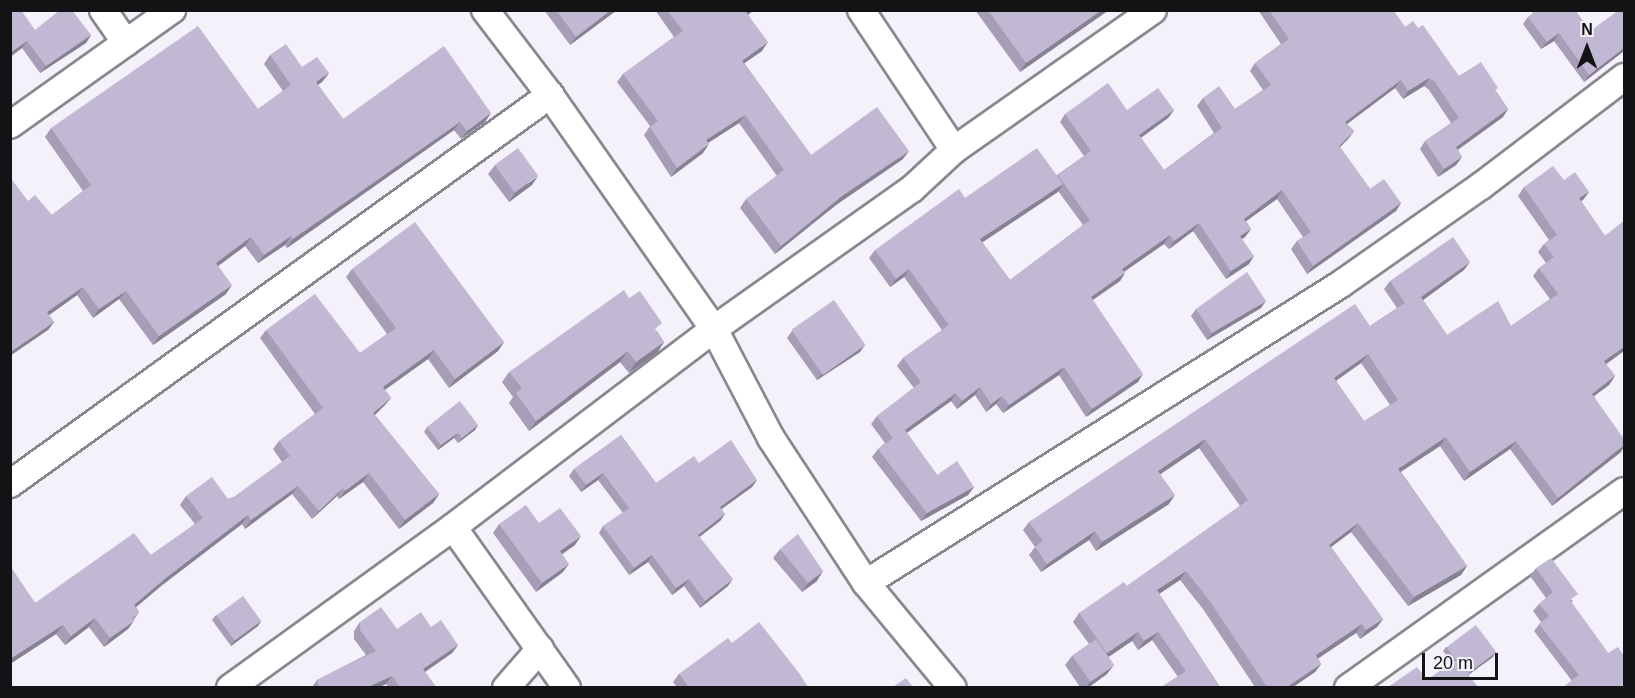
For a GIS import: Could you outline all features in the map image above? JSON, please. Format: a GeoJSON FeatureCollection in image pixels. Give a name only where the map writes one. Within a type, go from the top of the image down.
{"type":"FeatureCollection","features":[{"type":"Feature","properties":{"kind":"street"},"geometry":{"type":"LineString","coordinates":[[103,10],[126,43]]}},
{"type":"Feature","properties":{"kind":"street"},"geometry":{"type":"LineString","coordinates":[[10,125],[172,10]]}},
{"type":"Feature","properties":{"kind":"street"},"geometry":{"type":"LineString","coordinates":[[485,10],[550,95],[714,328],[771,438],[866,583],[952,687]]}},
{"type":"Feature","properties":{"kind":"street"},"geometry":{"type":"LineString","coordinates":[[861,10],[954,150]]}},
{"type":"Feature","properties":{"kind":"street"},"geometry":{"type":"LineString","coordinates":[[230,687],[453,527],[714,328],[912,189],[954,150],[1153,10]]}},
{"type":"Feature","properties":{"kind":"street"},"geometry":{"type":"LineString","coordinates":[[866,583],[1341,284],[1481,186],[1624,77]]}},
{"type":"Feature","properties":{"kind":"street"},"geometry":{"type":"LineString","coordinates":[[10,484],[550,95]]}},
{"type":"Feature","properties":{"kind":"street"},"geometry":{"type":"LineString","coordinates":[[1348,687],[1624,491]]}},
{"type":"Feature","properties":{"kind":"street"},"geometry":{"type":"LineString","coordinates":[[453,527],[567,687]]}},
{"type":"Feature","properties":{"kind":"street"},"geometry":{"type":"LineString","coordinates":[[506,687],[540,649]]}},
{"type":"Feature","properties":{"kind":"building"},"geometry":{"type":"Polygon","coordinates":[[[10,10],[21,10],[35,30],[60,10],[72,10],[91,35],[46,66],[27,41],[10,53],[10,10]]]}},
{"type":"Feature","properties":{"kind":"building"},"geometry":{"type":"Polygon","coordinates":[[[556,10],[611,10],[576,37],[556,10]]]}},
{"type":"Feature","properties":{"kind":"building"},"geometry":{"type":"Polygon","coordinates":[[[667,10],[748,10],[746,12],[768,42],[742,61],[811,155],[877,107],[909,151],[842,196],[781,246],[746,199],[784,170],[745,115],[706,140],[709,144],[677,168],[650,127],[658,121],[623,74],[683,31],[667,10]]]}},
{"type":"Feature","properties":{"kind":"building"},"geometry":{"type":"Polygon","coordinates":[[[988,10],[1102,10],[1026,63],[988,10]]]}},
{"type":"Feature","properties":{"kind":"building"},"geometry":{"type":"Polygon","coordinates":[[[1269,10],[1393,10],[1405,27],[1413,21],[1418,28],[1423,25],[1459,76],[1481,62],[1498,88],[1495,90],[1508,109],[1456,147],[1462,157],[1444,169],[1425,141],[1459,118],[1435,82],[1429,78],[1408,91],[1401,80],[1345,122],[1354,131],[1339,146],[1370,189],[1384,179],[1401,203],[1313,266],[1297,241],[1311,232],[1282,190],[1244,219],[1251,229],[1240,236],[1254,256],[1231,271],[1199,223],[1174,241],[1170,235],[1122,269],[1125,273],[1091,297],[1143,374],[1092,409],[1064,367],[1009,405],[1002,396],[991,404],[980,387],[962,401],[956,393],[905,430],[937,475],[957,461],[974,487],[927,513],[878,449],[893,438],[877,416],[921,382],[903,358],[949,325],[909,269],[896,279],[875,250],[959,189],[965,198],[1037,148],[1063,184],[980,239],[1010,280],[1090,220],[1058,175],[1091,151],[1065,114],[1108,83],[1127,110],[1158,88],[1174,110],[1139,135],[1164,170],[1222,128],[1203,98],[1219,86],[1235,109],[1271,85],[1255,63],[1289,39],[1269,10]]]}},
{"type":"Feature","properties":{"kind":"building"},"geometry":{"type":"Polygon","coordinates":[[[1537,10],[1575,10],[1590,31],[1619,10],[1624,10],[1624,48],[1589,75],[1559,33],[1547,42],[1528,17],[1537,10]]]}},
{"type":"Feature","properties":{"kind":"building"},"geometry":{"type":"Polygon","coordinates":[[[198,26],[258,109],[291,85],[270,55],[286,44],[302,67],[317,57],[329,73],[316,82],[343,119],[444,46],[491,113],[467,131],[460,122],[293,239],[291,236],[264,255],[251,237],[216,263],[232,285],[159,336],[126,291],[99,309],[83,287],[47,312],[54,322],[10,352],[10,177],[28,201],[35,195],[52,215],[91,185],[51,128],[198,26]]]}},
{"type":"Feature","properties":{"kind":"building"},"geometry":{"type":"Polygon","coordinates":[[[518,148],[538,176],[515,193],[495,165],[518,148]]]}},
{"type":"Feature","properties":{"kind":"building"},"geometry":{"type":"Polygon","coordinates":[[[1553,166],[1564,180],[1575,172],[1589,192],[1579,198],[1605,236],[1624,221],[1624,347],[1604,361],[1615,376],[1592,394],[1624,439],[1624,445],[1558,498],[1516,441],[1470,472],[1446,437],[1398,469],[1467,566],[1414,597],[1358,523],[1329,545],[1383,619],[1366,630],[1362,624],[1316,655],[1321,664],[1287,687],[1267,687],[1209,600],[1186,571],[1157,590],[1220,687],[1161,687],[1186,671],[1158,632],[1144,641],[1138,632],[1107,653],[1079,613],[1124,582],[1127,586],[1248,500],[1205,439],[1158,471],[1175,495],[1102,542],[1095,531],[1047,564],[1035,547],[1043,541],[1029,522],[1355,304],[1370,326],[1405,303],[1390,281],[1453,237],[1470,262],[1421,297],[1447,335],[1498,301],[1511,326],[1558,294],[1539,268],[1554,257],[1544,244],[1557,235],[1524,187],[1553,166]],[[1368,354],[1334,378],[1364,421],[1398,400],[1368,354]]]}},
{"type":"Feature","properties":{"kind":"building"},"geometry":{"type":"Polygon","coordinates":[[[415,222],[504,342],[455,379],[434,350],[383,387],[391,398],[373,413],[439,494],[405,520],[369,473],[345,491],[343,488],[319,511],[298,486],[251,520],[248,515],[167,577],[134,605],[139,612],[132,618],[134,621],[110,638],[95,618],[71,636],[63,625],[10,659],[10,566],[35,603],[134,533],[151,555],[188,529],[203,518],[186,496],[212,477],[228,499],[290,456],[279,441],[323,408],[266,330],[315,294],[360,353],[396,328],[352,269],[415,222]]]}},
{"type":"Feature","properties":{"kind":"building"},"geometry":{"type":"Polygon","coordinates":[[[1247,272],[1266,301],[1212,333],[1196,309],[1247,272]]]}},
{"type":"Feature","properties":{"kind":"building"},"geometry":{"type":"Polygon","coordinates":[[[624,290],[629,298],[640,291],[662,323],[655,329],[664,342],[636,362],[628,351],[536,421],[516,393],[522,388],[509,372],[624,290]]]}},
{"type":"Feature","properties":{"kind":"building"},"geometry":{"type":"Polygon","coordinates":[[[834,300],[866,345],[823,375],[791,330],[834,300]]]}},
{"type":"Feature","properties":{"kind":"building"},"geometry":{"type":"Polygon","coordinates":[[[460,401],[478,425],[462,438],[458,433],[441,445],[427,427],[460,401]]]}},
{"type":"Feature","properties":{"kind":"building"},"geometry":{"type":"Polygon","coordinates":[[[621,435],[656,483],[694,456],[699,463],[731,440],[757,480],[720,507],[725,514],[698,535],[733,579],[705,601],[689,579],[676,588],[652,555],[634,568],[603,526],[629,508],[603,473],[586,485],[574,469],[621,435]]]}},
{"type":"Feature","properties":{"kind":"building"},"geometry":{"type":"Polygon","coordinates":[[[526,505],[539,523],[560,508],[581,536],[560,551],[569,564],[542,583],[499,524],[526,505]]]}},
{"type":"Feature","properties":{"kind":"building"},"geometry":{"type":"Polygon","coordinates":[[[798,534],[823,571],[808,583],[780,549],[798,534]]]}},
{"type":"Feature","properties":{"kind":"building"},"geometry":{"type":"Polygon","coordinates":[[[1551,558],[1578,594],[1570,600],[1608,653],[1618,647],[1624,656],[1624,684],[1620,687],[1563,687],[1579,675],[1539,624],[1549,616],[1539,604],[1553,592],[1536,568],[1551,558]]]}},
{"type":"Feature","properties":{"kind":"building"},"geometry":{"type":"Polygon","coordinates":[[[243,596],[261,621],[235,640],[216,615],[243,596]]]}},
{"type":"Feature","properties":{"kind":"building"},"geometry":{"type":"Polygon","coordinates":[[[381,607],[397,629],[421,612],[431,627],[441,620],[458,645],[423,669],[436,687],[400,687],[392,676],[368,687],[319,687],[317,680],[376,651],[360,630],[360,622],[381,607]]]}},
{"type":"Feature","properties":{"kind":"building"},"geometry":{"type":"Polygon","coordinates":[[[759,622],[808,687],[689,687],[679,674],[728,638],[732,643],[759,622]]]}},
{"type":"Feature","properties":{"kind":"building"},"geometry":{"type":"Polygon","coordinates":[[[1476,625],[1496,652],[1467,674],[1446,647],[1476,625]]]}},
{"type":"Feature","properties":{"kind":"building"},"geometry":{"type":"Polygon","coordinates":[[[1096,639],[1114,665],[1091,682],[1072,656],[1096,639]]]}},
{"type":"Feature","properties":{"kind":"building"},"geometry":{"type":"Polygon","coordinates":[[[1457,660],[1478,687],[1388,687],[1417,667],[1427,680],[1457,660]]]}},
{"type":"Feature","properties":{"kind":"building"},"geometry":{"type":"Polygon","coordinates":[[[906,678],[913,687],[893,687],[906,678]]]}}]}
